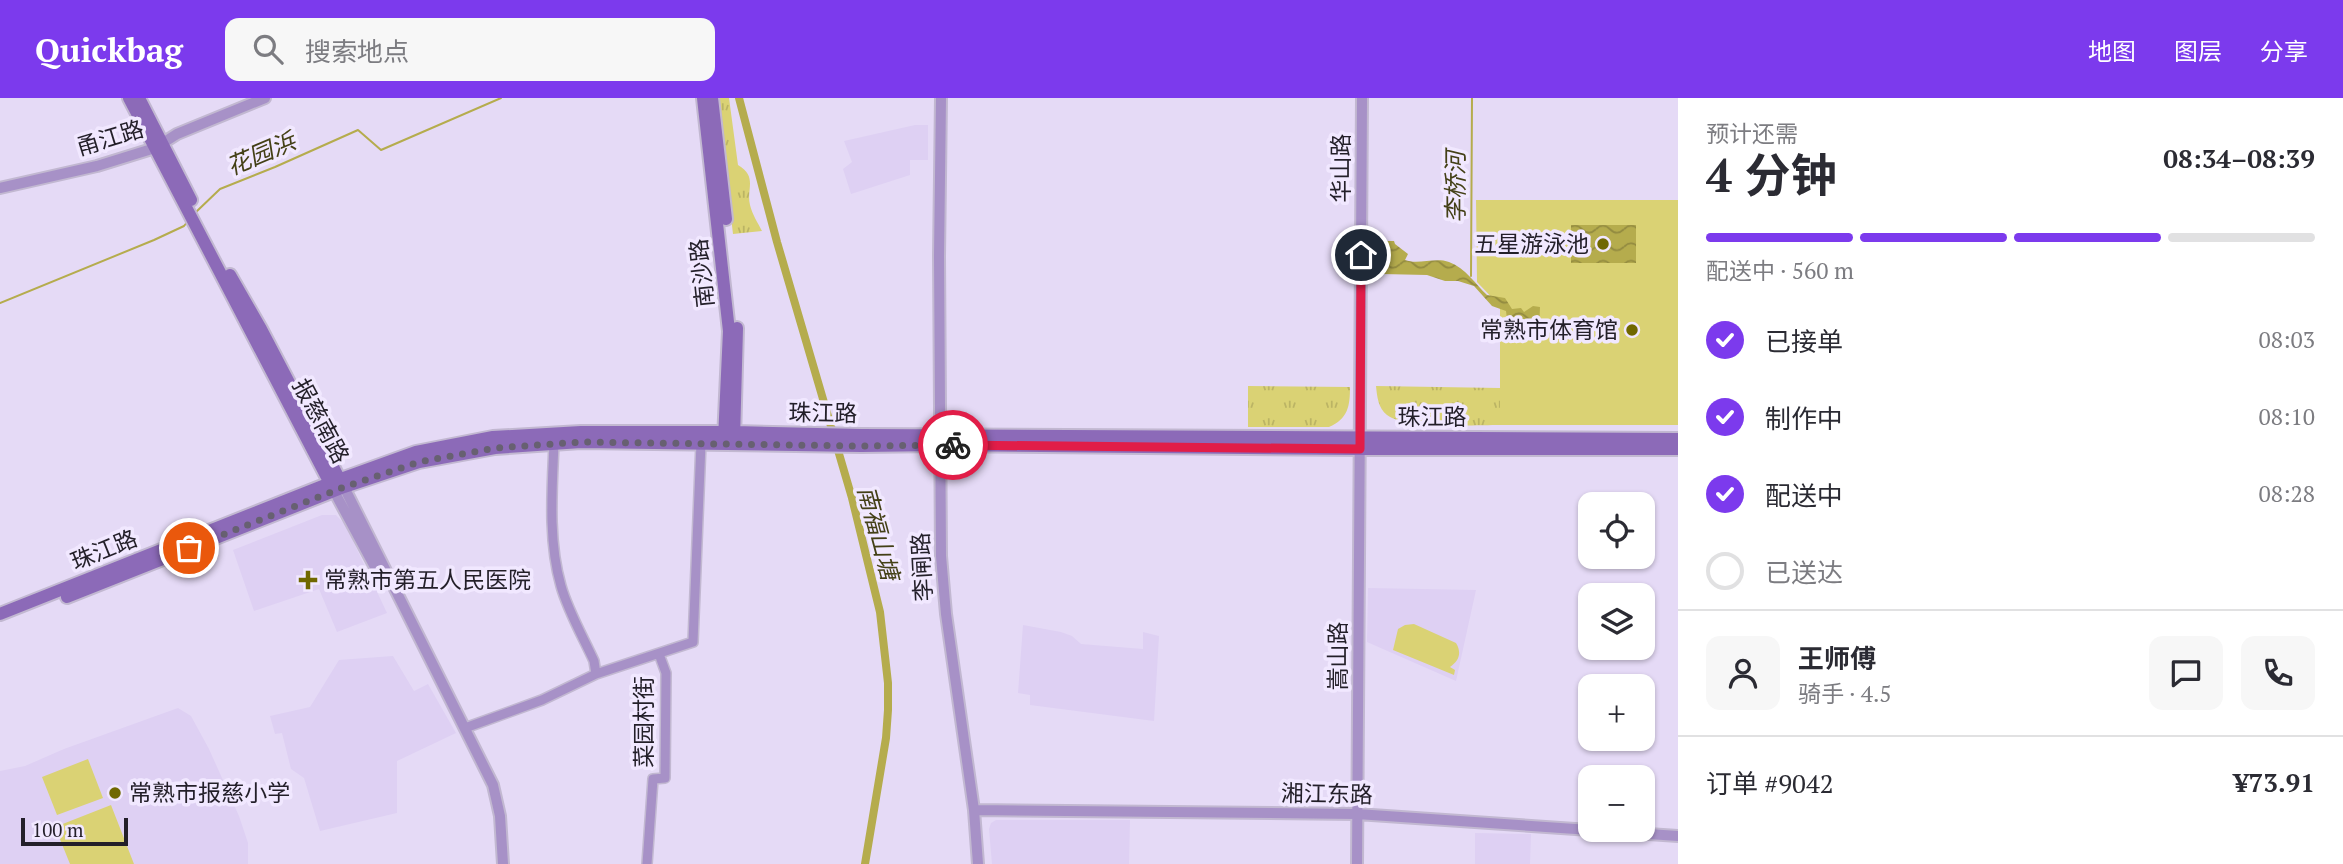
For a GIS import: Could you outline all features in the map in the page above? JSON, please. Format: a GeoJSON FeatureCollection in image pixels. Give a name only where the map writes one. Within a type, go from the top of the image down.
{"type":"FeatureCollection","features":[{"type":"Feature","properties":{"kind":"main road"},"geometry":{"type":"LineString","coordinates":[[129,98],[159,145]]}},
{"type":"Feature","properties":{"kind":"main road"},"geometry":{"type":"LineString","coordinates":[[139,98],[159,145]]}},
{"type":"Feature","properties":{"kind":"main road","name":"南沙路"},"geometry":{"type":"LineString","coordinates":[[703,98],[729,331],[729,437]]}},
{"type":"Feature","properties":{"kind":"main road","name":"南沙路"},"geometry":{"type":"LineString","coordinates":[[712,98],[738,336],[729,437]]}},
{"type":"Feature","properties":{"kind":"main road","name":"报慈南路"},"geometry":{"type":"LineString","coordinates":[[159,145],[337,485]]}},
{"type":"Feature","properties":{"kind":"main road","name":"珠江路"},"geometry":{"type":"LineString","coordinates":[[0,623],[416,452],[493,438],[581,432],[823,440],[1678,449]]}},
{"type":"Feature","properties":{"kind":"main road","name":"珠江路"},"geometry":{"type":"LineString","coordinates":[[0,614],[337,485],[419,462],[495,448],[581,442],[701,443],[729,437]]}},
{"type":"Feature","properties":{"kind":"main road","name":"珠江路"},"geometry":{"type":"LineString","coordinates":[[1360,444],[1678,439]]}},
{"type":"Feature","properties":{"kind":"street","name":"甬江路"},"geometry":{"type":"LineString","coordinates":[[0,188],[97,166],[159,145],[177,134],[265,98]]}},
{"type":"Feature","properties":{"kind":"street","name":"李闸路"},"geometry":{"type":"LineString","coordinates":[[941,98],[941,556],[946,614],[974,810],[978,864]]}},
{"type":"Feature","properties":{"kind":"street","name":"华山路"},"geometry":{"type":"LineString","coordinates":[[1360,444],[1362,98]]}},
{"type":"Feature","properties":{"kind":"street","name":"菜园村街"},"geometry":{"type":"LineString","coordinates":[[465,728],[542,700],[596,674],[693,642],[701,443]]}},
{"type":"Feature","properties":{"kind":"street"},"geometry":{"type":"LineString","coordinates":[[554,444],[553,516],[561,586],[594,661],[596,674]]}},
{"type":"Feature","properties":{"kind":"street","name":"嵩山路"},"geometry":{"type":"LineString","coordinates":[[1357,864],[1360,444]]}},
{"type":"Feature","properties":{"kind":"street","name":"报慈南路"},"geometry":{"type":"LineString","coordinates":[[337,485],[493,785],[503,863]]}},
{"type":"Feature","properties":{"kind":"street","name":"报慈南路"},"geometry":{"type":"LineString","coordinates":[[337,485],[486,781],[503,863]]}},
{"type":"Feature","properties":{"kind":"street","name":"菜园村街"},"geometry":{"type":"LineString","coordinates":[[647,864],[653,779],[664,778],[666,673],[659,654]]}},
{"type":"Feature","properties":{"kind":"street","name":"湘江东路"},"geometry":{"type":"LineString","coordinates":[[974,810],[1357,814],[1678,836]]}},
{"type":"Feature","properties":{"kind":"shaded area"},"geometry":{"type":"Polygon","coordinates":[[[915,125],[928,125],[928,160],[910,160],[910,175],[851,194],[843,169],[852,162],[844,141],[915,125]]]}},
{"type":"Feature","properties":{"kind":"shaded area","name":"常熟市第五人民医院"},"geometry":{"type":"Polygon","coordinates":[[[322,515],[336,515],[345,524],[387,613],[337,632],[319,589],[254,611],[233,550],[322,515]]]}},
{"type":"Feature","properties":{"kind":"shaded area"},"geometry":{"type":"Polygon","coordinates":[[[1368,588],[1476,590],[1456,681],[1367,642],[1368,588]]]}},
{"type":"Feature","properties":{"kind":"shaded area"},"geometry":{"type":"Polygon","coordinates":[[[1023,625],[1061,632],[1072,636],[1081,644],[1143,649],[1143,632],[1159,636],[1154,721],[1030,705],[1030,695],[1018,693],[1023,625]]]}},
{"type":"Feature","properties":{"kind":"shaded area"},"geometry":{"type":"Polygon","coordinates":[[[393,656],[414,691],[428,684],[456,733],[397,761],[397,813],[320,831],[304,778],[291,769],[282,733],[275,734],[270,716],[310,707],[339,660],[393,656]]]}},
{"type":"Feature","properties":{"kind":"shaded area","name":"常熟市报慈小学"},"geometry":{"type":"Polygon","coordinates":[[[178,708],[191,716],[209,749],[239,816],[248,843],[248,864],[0,864],[0,771],[25,766],[178,708]]]}},
{"type":"Feature","properties":{"kind":"shaded area"},"geometry":{"type":"Polygon","coordinates":[[[996,820],[1130,820],[1129,864],[992,864],[989,829],[991,823],[996,820]]]}},
{"type":"Feature","properties":{"kind":"shaded area"},"geometry":{"type":"Polygon","coordinates":[[[1475,833],[1531,834],[1530,864],[1475,864],[1475,833]]]}},
{"type":"Feature","properties":{"kind":"green space"},"geometry":{"type":"Polygon","coordinates":[[[717,98],[729,98],[738,165],[750,179],[750,205],[762,231],[733,234],[717,98]]]}},
{"type":"Feature","properties":{"kind":"green space"},"geometry":{"type":"Polygon","coordinates":[[[1476,200],[1678,200],[1678,425],[1500,425],[1500,306],[1477,282],[1476,200]]]}},
{"type":"Feature","properties":{"kind":"green space"},"geometry":{"type":"Polygon","coordinates":[[[1248,386],[1350,387],[1347,411],[1329,427],[1248,427],[1248,386]]]}},
{"type":"Feature","properties":{"kind":"green space"},"geometry":{"type":"Polygon","coordinates":[[[1376,386],[1500,388],[1500,425],[1441,425],[1396,419],[1382,409],[1378,402],[1376,386]]]}},
{"type":"Feature","properties":{"kind":"green space"},"geometry":{"type":"Polygon","coordinates":[[[1414,624],[1456,643],[1459,656],[1450,667],[1455,670],[1454,675],[1393,650],[1398,629],[1414,624]]]}},
{"type":"Feature","properties":{"kind":"green space"},"geometry":{"type":"Polygon","coordinates":[[[88,759],[103,798],[57,815],[42,777],[88,759]]]}},
{"type":"Feature","properties":{"kind":"green space"},"geometry":{"type":"Polygon","coordinates":[[[111,805],[134,864],[70,864],[55,827],[111,805]]]}},
{"type":"Feature","properties":{"kind":"water","name":"五星游泳池"},"geometry":{"type":"Polygon","coordinates":[[[1571,225],[1636,225],[1636,263],[1571,263],[1571,225]]]}},
{"type":"Feature","properties":{"kind":"water"},"geometry":{"type":"Polygon","coordinates":[[[1382,241],[1394,241],[1408,254],[1405,260],[1444,261],[1455,265],[1487,295],[1505,298],[1512,309],[1521,308],[1524,312],[1533,306],[1540,307],[1539,332],[1508,327],[1506,311],[1492,306],[1474,286],[1427,275],[1382,274],[1382,241]]]}},
{"type":"Feature","properties":{"kind":"waterway","name":"花园浜"},"geometry":{"type":"LineString","coordinates":[[196,212],[220,189],[358,130],[381,150],[501,98]]}},
{"type":"Feature","properties":{"kind":"waterway","name":"南福山塘"},"geometry":{"type":"LineString","coordinates":[[739,98],[777,242],[852,498],[880,612],[888,683],[888,710],[886,738],[865,864]]}},
{"type":"Feature","properties":{"kind":"waterway","name":"李桥河"},"geometry":{"type":"LineString","coordinates":[[1471,276],[1472,98]]}},
{"type":"Feature","properties":{"kind":"waterway","name":"花园浜"},"geometry":{"type":"LineString","coordinates":[[0,303],[154,240],[184,226],[188,221]]}},
{"type":"Feature","properties":{"kind":"way so far"},"geometry":{"type":"LineString","coordinates":[[189,548],[344,487],[419,462],[495,448],[581,442],[953,445]]}},
{"type":"Feature","properties":{"kind":"place","name":"五星游泳池"},"geometry":{"type":"Point","coordinates":[1603,244]}},
{"type":"Feature","properties":{"kind":"place","name":"常熟市体育馆"},"geometry":{"type":"Point","coordinates":[1632,330]}},
{"type":"Feature","properties":{"kind":"place","name":"常熟市第五人民医院"},"geometry":{"type":"Point","coordinates":[308,580]}},
{"type":"Feature","properties":{"kind":"place","name":"常熟市报慈小学"},"geometry":{"type":"Point","coordinates":[115,793]}},
{"type":"Feature","properties":{"kind":"route"},"geometry":{"type":"LineString","coordinates":[[953,445],[1360,449],[1361,255]]}}]}
